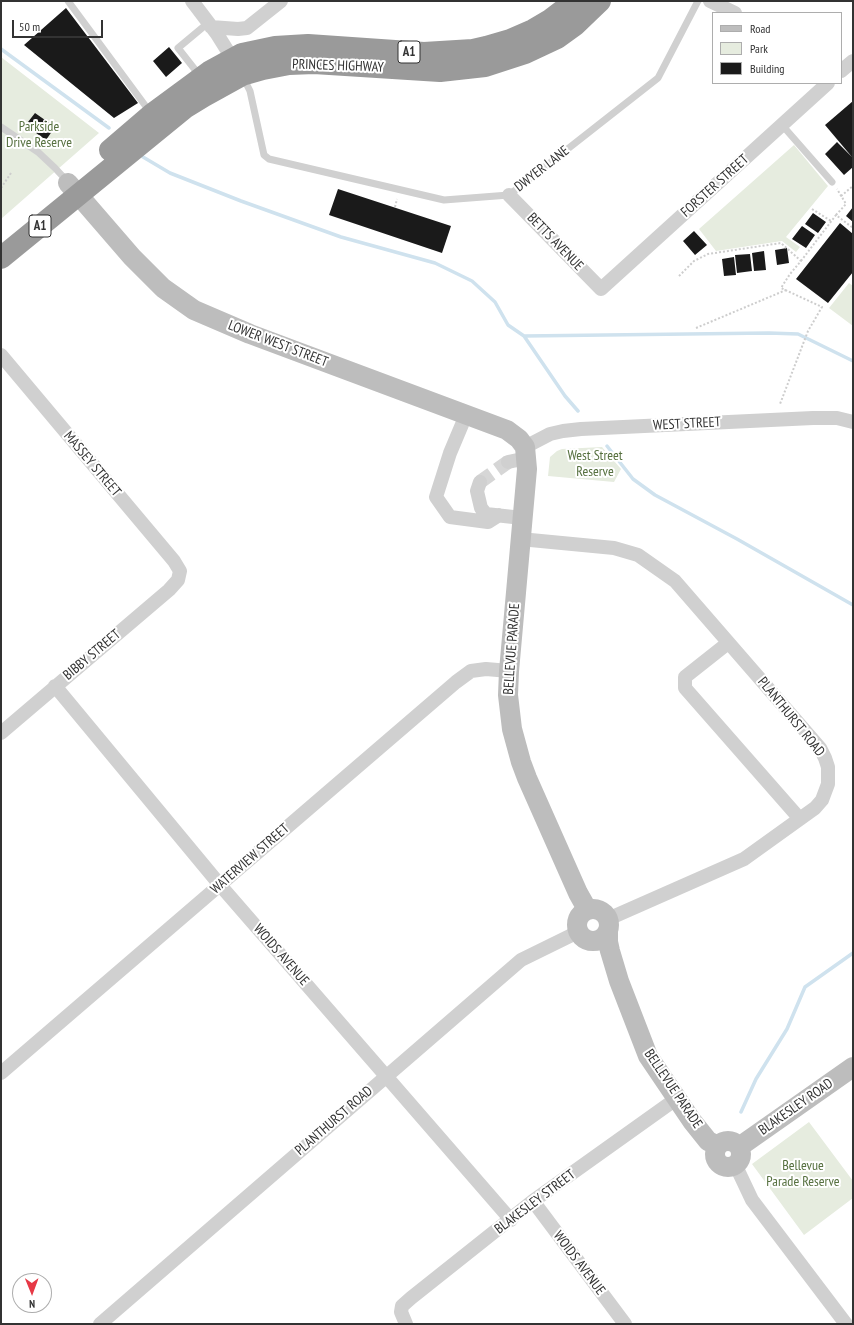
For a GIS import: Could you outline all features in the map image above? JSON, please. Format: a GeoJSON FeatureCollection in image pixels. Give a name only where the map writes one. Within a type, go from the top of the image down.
{"type":"FeatureCollection","features":[{"type":"Feature","properties":{"kind":"highway","name":"PRINCES HIGHWAY"},"geometry":{"type":"LineString","coordinates":[[1,240],[204,96],[238,66],[242,54],[264,48],[308,45],[413,52],[458,52],[473,50],[510,40],[533,30],[550,20],[575,1]]}},
{"type":"Feature","properties":{"kind":"highway","name":"PRINCES HIGHWAY"},"geometry":{"type":"LineString","coordinates":[[1,258],[116,146],[152,114],[202,78],[238,66],[263,69],[289,64],[314,63],[440,70],[485,66],[525,53],[557,38],[575,25],[600,1]]}},
{"type":"Feature","properties":{"kind":"street"},"geometry":{"type":"LineString","coordinates":[[192,1],[238,66]]}},
{"type":"Feature","properties":{"kind":"street"},"geometry":{"type":"LineString","coordinates":[[210,25],[238,29],[248,28],[281,1]]}},
{"type":"Feature","properties":{"kind":"street"},"geometry":{"type":"LineString","coordinates":[[710,1],[733,12]]}},
{"type":"Feature","properties":{"kind":"street","name":"FORSTER STREET"},"geometry":{"type":"LineString","coordinates":[[601,290],[827,84]]}},
{"type":"Feature","properties":{"kind":"street","name":"LOWER WEST STREET"},"geometry":{"type":"LineString","coordinates":[[74,188],[132,258],[163,288],[194,310],[250,334],[508,430],[519,439],[520,455]]}},
{"type":"Feature","properties":{"kind":"street","name":"BETTS AVENUE"},"geometry":{"type":"LineString","coordinates":[[509,195],[601,290]]}},
{"type":"Feature","properties":{"kind":"street","name":"MASSEY STREET"},"geometry":{"type":"LineString","coordinates":[[1,355],[174,562],[179,569],[180,574]]}},
{"type":"Feature","properties":{"kind":"street"},"geometry":{"type":"LineString","coordinates":[[466,415],[450,453],[436,497],[450,518],[488,522],[499,515]]}},
{"type":"Feature","properties":{"kind":"street","name":"WEST STREET"},"geometry":{"type":"LineString","coordinates":[[520,455],[550,434],[581,429],[813,418],[837,418],[853,422]]}},
{"type":"Feature","properties":{"kind":"street","name":"BELLEVUE PARADE"},"geometry":{"type":"LineString","coordinates":[[520,455],[527,469],[508,671],[508,702],[512,729],[521,762],[578,893],[587,909]]}},
{"type":"Feature","properties":{"kind":"street"},"geometry":{"type":"LineString","coordinates":[[480,482],[477,492],[481,508],[486,514],[522,518]]}},
{"type":"Feature","properties":{"kind":"street","name":"PLANTHURST ROAD"},"geometry":{"type":"LineString","coordinates":[[520,539],[614,548],[638,555],[675,581],[820,748],[825,758],[829,777],[822,800],[815,808],[744,859],[608,925]]}},
{"type":"Feature","properties":{"kind":"street","name":"BIBBY STREET"},"geometry":{"type":"LineString","coordinates":[[1,733],[169,590],[178,580],[180,574]]}},
{"type":"Feature","properties":{"kind":"street"},"geometry":{"type":"LineString","coordinates":[[728,643],[685,677],[685,688],[800,819]]}},
{"type":"Feature","properties":{"kind":"street","name":"WATERVIEW STREET"},"geometry":{"type":"LineString","coordinates":[[1,1072],[456,682],[471,671],[486,669],[508,671]]}},
{"type":"Feature","properties":{"kind":"street","name":"WOIDS AVENUE"},"geometry":{"type":"LineString","coordinates":[[56,686],[220,885],[511,1220]]}},
{"type":"Feature","properties":{"kind":"street"},"geometry":{"type":"LineString","coordinates":[[593,908],[600,910],[605,914],[608,925],[605,935],[594,941],[583,936],[576,927],[577,919],[580,914],[587,909],[593,908]]}},
{"type":"Feature","properties":{"kind":"street","name":"BELLEVUE PARADE"},"geometry":{"type":"LineString","coordinates":[[608,925],[609,947],[619,980],[648,1056],[676,1099],[708,1141],[718,1146],[715,1154],[718,1162],[726,1166],[737,1155]]}},
{"type":"Feature","properties":{"kind":"street","name":"BELLEVUE PARADE"},"geometry":{"type":"LineString","coordinates":[[583,936],[595,948],[608,970],[619,980]]}},
{"type":"Feature","properties":{"kind":"street","name":"PLANTHURST ROAD"},"geometry":{"type":"LineString","coordinates":[[100,1324],[521,960],[583,936]]}},
{"type":"Feature","properties":{"kind":"street","name":"BLAKESLEY ROAD"},"geometry":{"type":"LineString","coordinates":[[737,1155],[853,1067]]}},
{"type":"Feature","properties":{"kind":"street","name":"BLAKESLEY STREET"},"geometry":{"type":"LineString","coordinates":[[404,1318],[402,1306],[410,1298],[511,1220],[533,1201],[676,1099]]}},
{"type":"Feature","properties":{"kind":"street"},"geometry":{"type":"LineString","coordinates":[[737,1155],[752,1200],[846,1324]]}},
{"type":"Feature","properties":{"kind":"street","name":"WOIDS AVENUE"},"geometry":{"type":"LineString","coordinates":[[533,1201],[625,1324]]}},
{"type":"Feature","properties":{"kind":"lane"},"geometry":{"type":"LineString","coordinates":[[68,1],[152,114]]}},
{"type":"Feature","properties":{"kind":"lane","name":"DWYER LANE"},"geometry":{"type":"LineString","coordinates":[[238,66],[250,91],[264,154],[269,160],[444,200],[509,195],[658,78],[698,1]]}},
{"type":"Feature","properties":{"kind":"lane"},"geometry":{"type":"LineString","coordinates":[[202,78],[178,48],[210,25]]}},
{"type":"Feature","properties":{"kind":"lane"},"geometry":{"type":"LineString","coordinates":[[782,125],[832,182]]}},
{"type":"Feature","properties":{"kind":"lane"},"geometry":{"type":"LineString","coordinates":[[1,127],[38,152],[74,188]]}},
{"type":"Feature","properties":{"kind":"path"},"geometry":{"type":"LineString","coordinates":[[1,188],[11,173]]}},
{"type":"Feature","properties":{"kind":"path"},"geometry":{"type":"LineString","coordinates":[[780,404],[808,331],[822,307],[781,288],[790,274],[846,204],[832,182]]}},
{"type":"Feature","properties":{"kind":"path"},"geometry":{"type":"LineString","coordinates":[[841,196],[853,186]]}},
{"type":"Feature","properties":{"kind":"path"},"geometry":{"type":"LineString","coordinates":[[812,209],[832,221]]}},
{"type":"Feature","properties":{"kind":"path"},"geometry":{"type":"LineString","coordinates":[[836,215],[853,228]]}},
{"type":"Feature","properties":{"kind":"path"},"geometry":{"type":"LineString","coordinates":[[679,276],[694,261],[708,254],[781,243],[801,261]]}},
{"type":"Feature","properties":{"kind":"path"},"geometry":{"type":"LineString","coordinates":[[696,328],[786,290]]}},
{"type":"Feature","properties":{"kind":"green space","name":"Parkside Drive Reserve"},"geometry":{"type":"Polygon","coordinates":[[[1,57],[99,133],[1,219],[1,57]]]}},
{"type":"Feature","properties":{"kind":"green space"},"geometry":{"type":"Polygon","coordinates":[[[794,145],[828,186],[786,237],[800,247],[796,252],[782,241],[716,251],[699,229],[794,145]]]}},
{"type":"Feature","properties":{"kind":"green space"},"geometry":{"type":"Polygon","coordinates":[[[849,283],[853,286],[853,326],[829,308],[849,283]]]}},
{"type":"Feature","properties":{"kind":"green space","name":"West Street Reserve"},"geometry":{"type":"Polygon","coordinates":[[[602,447],[621,469],[614,482],[548,476],[550,457],[557,451],[562,449],[602,447]]]}},
{"type":"Feature","properties":{"kind":"green space","name":"Bellevue Parade Reserve"},"geometry":{"type":"Polygon","coordinates":[[[809,1122],[853,1181],[853,1198],[804,1235],[752,1164],[809,1122]]]}},
{"type":"Feature","properties":{"kind":"building"},"geometry":{"type":"Polygon","coordinates":[[[66,8],[138,103],[114,118],[24,45],[66,8]]]}},
{"type":"Feature","properties":{"kind":"building"},"geometry":{"type":"Polygon","coordinates":[[[169,47],[182,63],[166,77],[153,61],[169,47]]]}},
{"type":"Feature","properties":{"kind":"building"},"geometry":{"type":"Polygon","coordinates":[[[853,101],[853,167],[844,175],[825,154],[837,142],[852,157],[825,125],[853,101]]]}},
{"type":"Feature","properties":{"kind":"building"},"geometry":{"type":"Polygon","coordinates":[[[35,113],[55,127],[46,140],[29,128],[31,124],[28,122],[35,113]]]}},
{"type":"Feature","properties":{"kind":"building"},"geometry":{"type":"Polygon","coordinates":[[[338,189],[451,226],[442,253],[329,215],[338,189]]]}},
{"type":"Feature","properties":{"kind":"building"},"geometry":{"type":"Polygon","coordinates":[[[853,207],[853,222],[846,216],[853,207]]]}},
{"type":"Feature","properties":{"kind":"building"},"geometry":{"type":"Polygon","coordinates":[[[813,213],[826,222],[818,233],[805,224],[813,213]]]}},
{"type":"Feature","properties":{"kind":"building"},"geometry":{"type":"Polygon","coordinates":[[[840,223],[853,234],[853,272],[828,303],[796,279],[840,223]]]}},
{"type":"Feature","properties":{"kind":"building"},"geometry":{"type":"Polygon","coordinates":[[[802,226],[815,235],[806,248],[792,239],[802,226]]]}},
{"type":"Feature","properties":{"kind":"building"},"geometry":{"type":"Polygon","coordinates":[[[694,231],[707,245],[695,255],[683,241],[694,231]]]}},
{"type":"Feature","properties":{"kind":"building"},"geometry":{"type":"Polygon","coordinates":[[[787,248],[789,263],[777,265],[775,250],[787,248]]]}},
{"type":"Feature","properties":{"kind":"building"},"geometry":{"type":"Polygon","coordinates":[[[764,251],[766,270],[754,271],[752,253],[764,251]]]}},
{"type":"Feature","properties":{"kind":"building"},"geometry":{"type":"Polygon","coordinates":[[[750,254],[752,271],[737,273],[735,255],[750,254]]]}},
{"type":"Feature","properties":{"kind":"building"},"geometry":{"type":"Polygon","coordinates":[[[734,257],[736,275],[724,276],[722,259],[734,257]]]}},
{"type":"Feature","properties":{"kind":"waterway"},"geometry":{"type":"LineString","coordinates":[[1,49],[109,128]]}},
{"type":"Feature","properties":{"kind":"waterway"},"geometry":{"type":"LineString","coordinates":[[143,157],[170,173],[241,201],[341,237],[435,263],[472,281],[495,302],[508,325],[524,336],[565,396],[578,411]]}},
{"type":"Feature","properties":{"kind":"waterway"},"geometry":{"type":"LineString","coordinates":[[524,336],[769,333],[798,334],[853,361]]}},
{"type":"Feature","properties":{"kind":"waterway"},"geometry":{"type":"LineString","coordinates":[[607,446],[633,479],[655,495],[737,539],[853,605]]}},
{"type":"Feature","properties":{"kind":"waterway"},"geometry":{"type":"LineString","coordinates":[[741,1112],[756,1079],[787,1029],[805,987],[853,953]]}},
{"type":"Feature","properties":{"kind":"tunnel"},"geometry":{"type":"LineString","coordinates":[[480,482],[508,462]]}}]}
